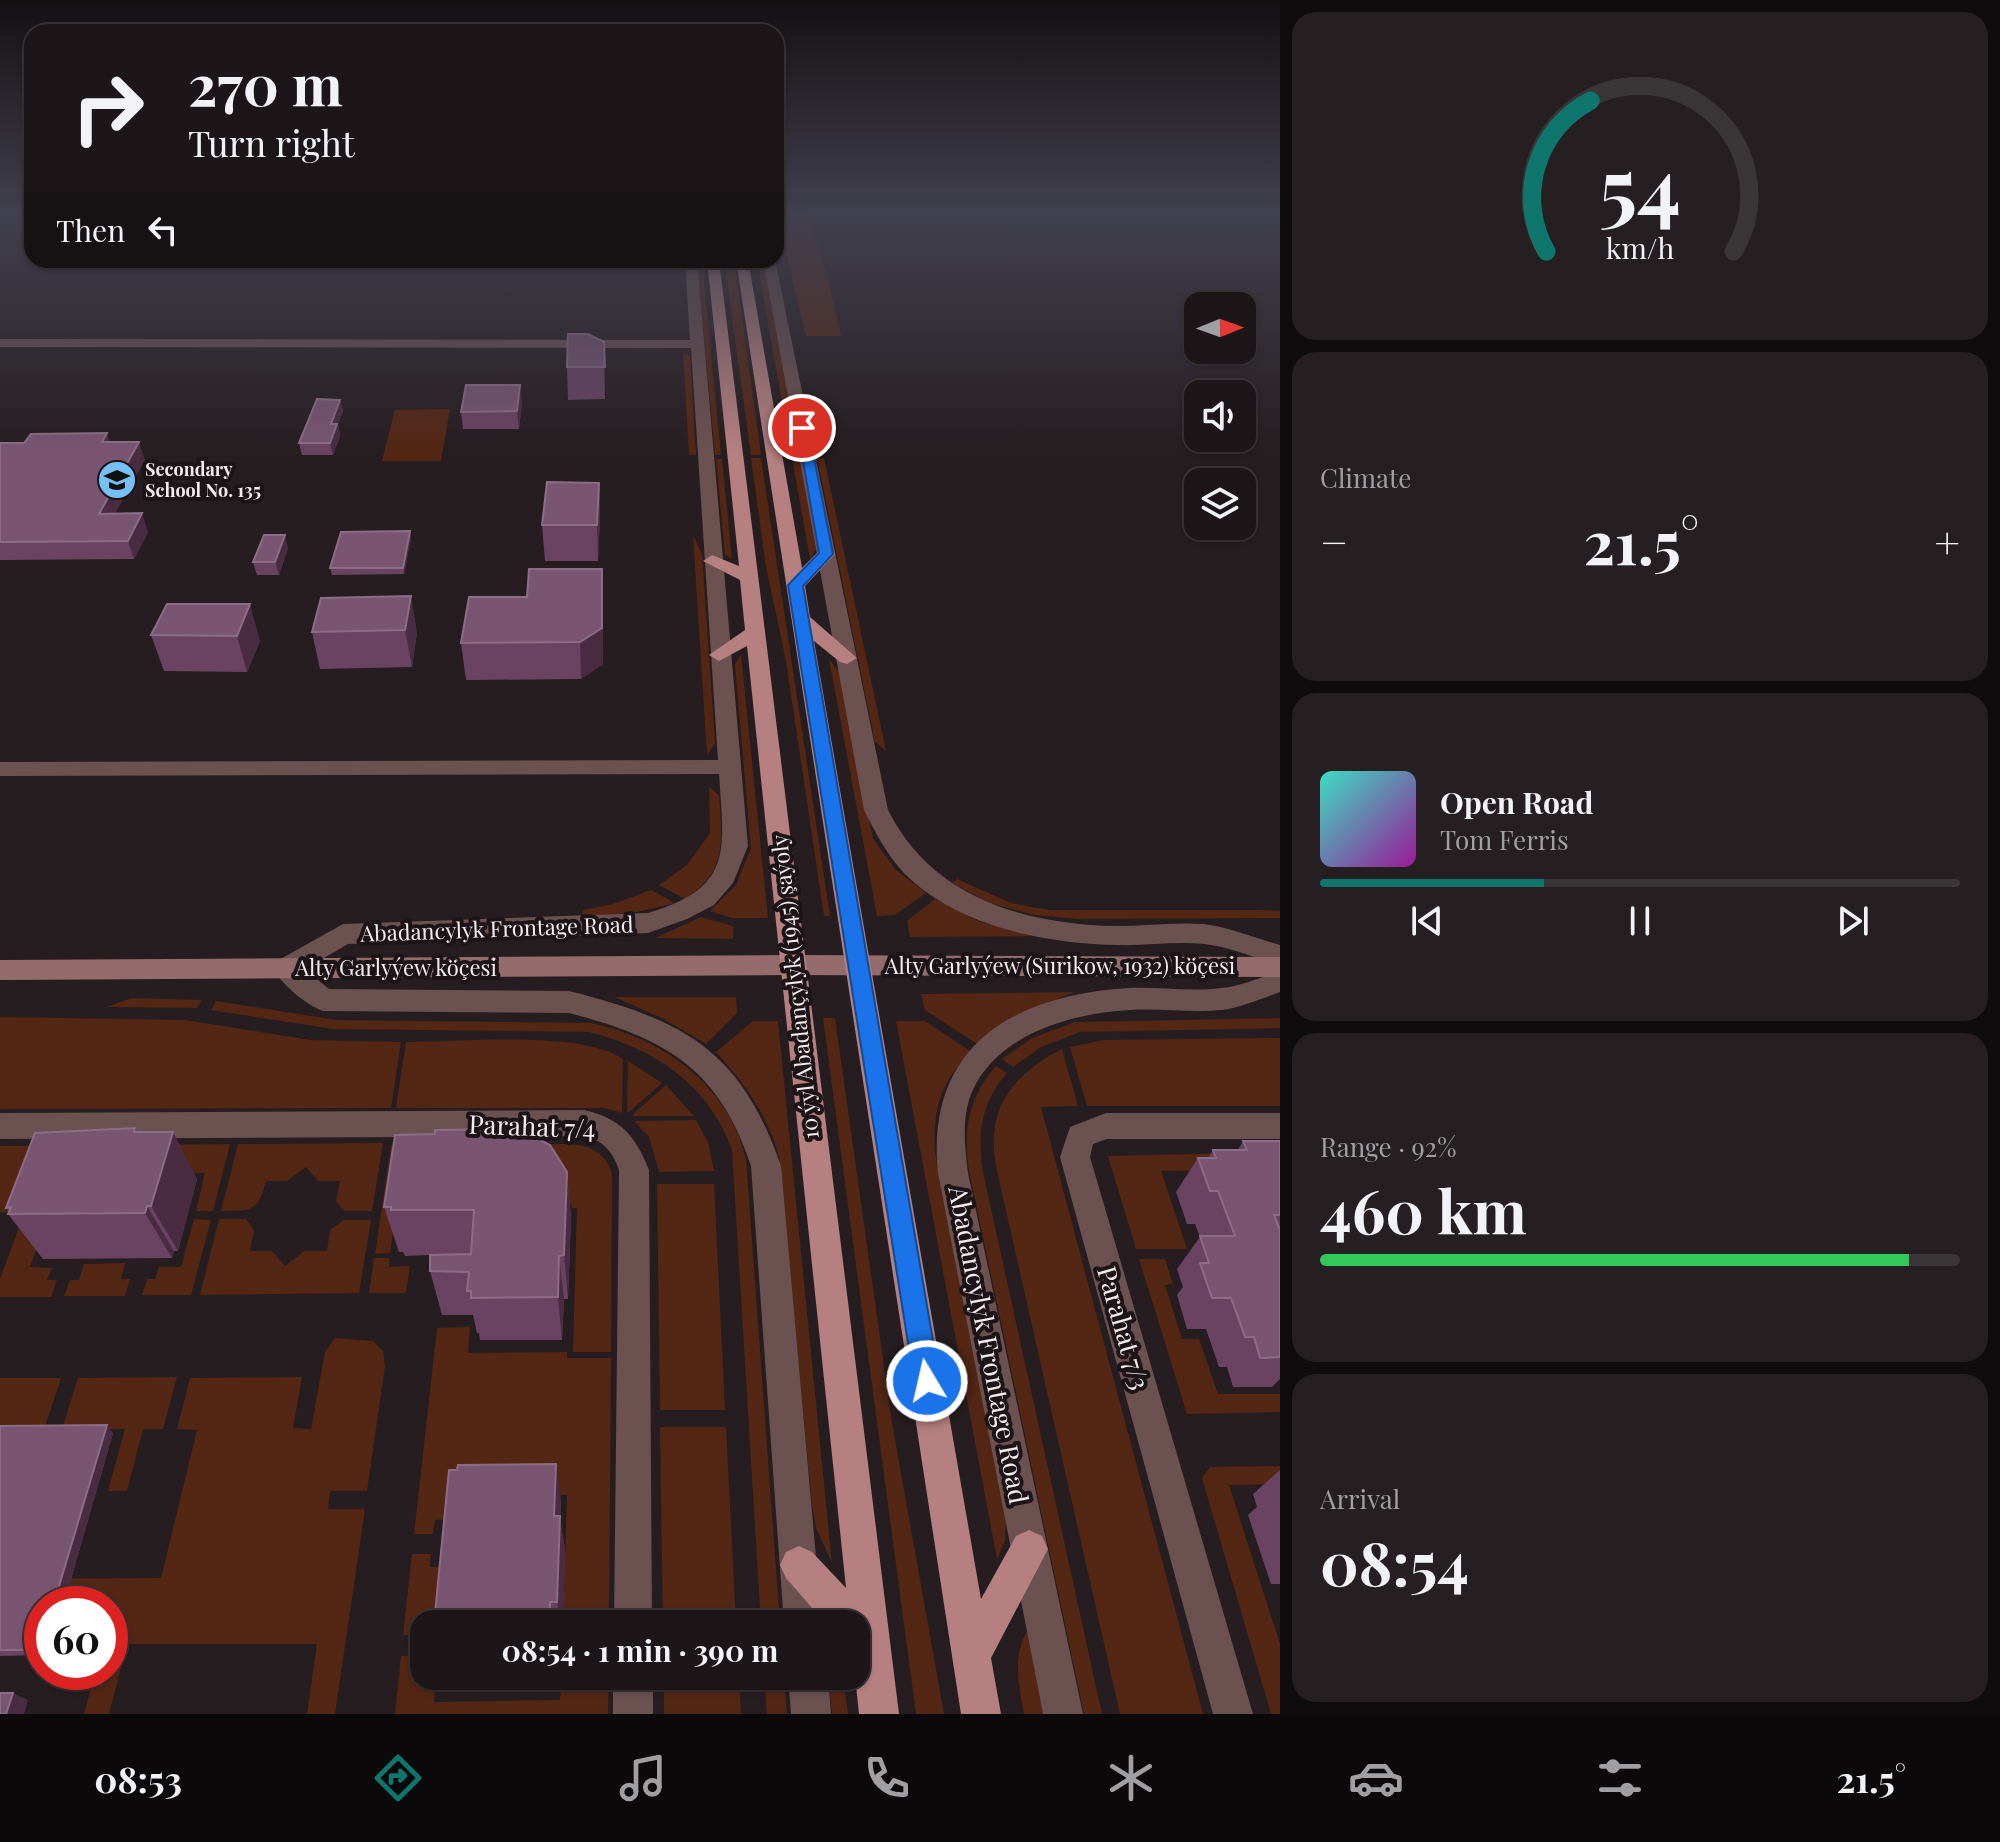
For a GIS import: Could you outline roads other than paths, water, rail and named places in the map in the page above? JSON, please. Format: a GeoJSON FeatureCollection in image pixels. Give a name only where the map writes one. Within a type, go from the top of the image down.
{"type":"FeatureCollection","features":[{"type":"Feature","properties":{"kind":"main road","name":"10 ýyl Abadançylyk (1945) şaýoly"},"geometry":{"type":"LineString","coordinates":[[717,294],[792,965],[858,1610]]}},
{"type":"Feature","properties":{"kind":"main road"},"geometry":{"type":"LineString","coordinates":[[748,294],[981,1714]]}},
{"type":"Feature","properties":{"kind":"main road"},"geometry":{"type":"LineString","coordinates":[[795,585],[826,554]]}},
{"type":"Feature","properties":{"kind":"main road"},"geometry":{"type":"LineString","coordinates":[[712,561],[749,577]]}},
{"type":"Feature","properties":{"kind":"main road"},"geometry":{"type":"LineString","coordinates":[[801,619],[847,658]]}},
{"type":"Feature","properties":{"kind":"main road"},"geometry":{"type":"LineString","coordinates":[[719,655],[756,632]]}},
{"type":"Feature","properties":{"kind":"main road"},"geometry":{"type":"LineString","coordinates":[[972,1655],[1029,1549]]}},
{"type":"Feature","properties":{"kind":"main road"},"geometry":{"type":"LineString","coordinates":[[799,1565],[840,1610]]}},
{"type":"Feature","properties":{"kind":"main road","name":"10 ýyl Abadançylyk (1945) şaýoly"},"geometry":{"type":"LineString","coordinates":[[870,1675],[879,1714]]}},
{"type":"Feature","properties":{"kind":"street","name":"Abadancylyk Frontage Road"},"geometry":{"type":"LineString","coordinates":[[286,968],[343,934],[631,926],[681,913],[709,897],[721,885],[736,846],[693,294]]}},
{"type":"Feature","properties":{"kind":"street"},"geometry":{"type":"LineString","coordinates":[[776,294],[876,810],[883,830],[901,856],[928,879],[985,911],[1057,930],[1105,935],[1205,934],[1280,955]]}},
{"type":"Feature","properties":{"kind":"street"},"geometry":{"type":"LineString","coordinates":[[0,343],[697,344]]}},
{"type":"Feature","properties":{"kind":"street"},"geometry":{"type":"LineString","coordinates":[[0,769],[728,767]]}},
{"type":"Feature","properties":{"kind":"street","name":"Alty Garlyýew (Surikow, 1932) köçesi"},"geometry":{"type":"LineString","coordinates":[[792,965],[1280,967]]}},
{"type":"Feature","properties":{"kind":"street","name":"Alty Garlyýew köçesi"},"geometry":{"type":"LineString","coordinates":[[0,970],[792,965]]}},
{"type":"Feature","properties":{"kind":"street"},"geometry":{"type":"LineString","coordinates":[[286,968],[323,1000],[569,1002],[605,1010],[662,1031],[707,1061],[726,1081],[751,1121],[766,1166],[802,1610]]}},
{"type":"Feature","properties":{"kind":"street","name":"Abadancylyk Frontage Road"},"geometry":{"type":"LineString","coordinates":[[1063,1714],[953,1173],[950,1132],[960,1085],[967,1073],[994,1045],[1028,1024],[1065,1008],[1128,999],[1233,998],[1280,981]]}},
{"type":"Feature","properties":{"kind":"street","name":"Parahat 7/4"},"geometry":{"type":"LineString","coordinates":[[0,1126],[584,1123],[606,1128],[616,1135],[625,1145],[634,1170],[633,1610]]}},
{"type":"Feature","properties":{"kind":"street","name":"Parahat 7/3"},"geometry":{"type":"LineString","coordinates":[[1233,1714],[1075,1157],[1080,1136],[1106,1126],[1280,1126]]}},
{"type":"Feature","properties":{"kind":"street"},"geometry":{"type":"LineString","coordinates":[[633,1690],[633,1714]]}},
{"type":"Feature","properties":{"kind":"street"},"geometry":{"type":"LineString","coordinates":[[809,1690],[811,1714]]}},
{"type":"Feature","properties":{"kind":"place","name":"Secondary School No. 135"},"geometry":{"type":"Point","coordinates":[117,480]}}]}
